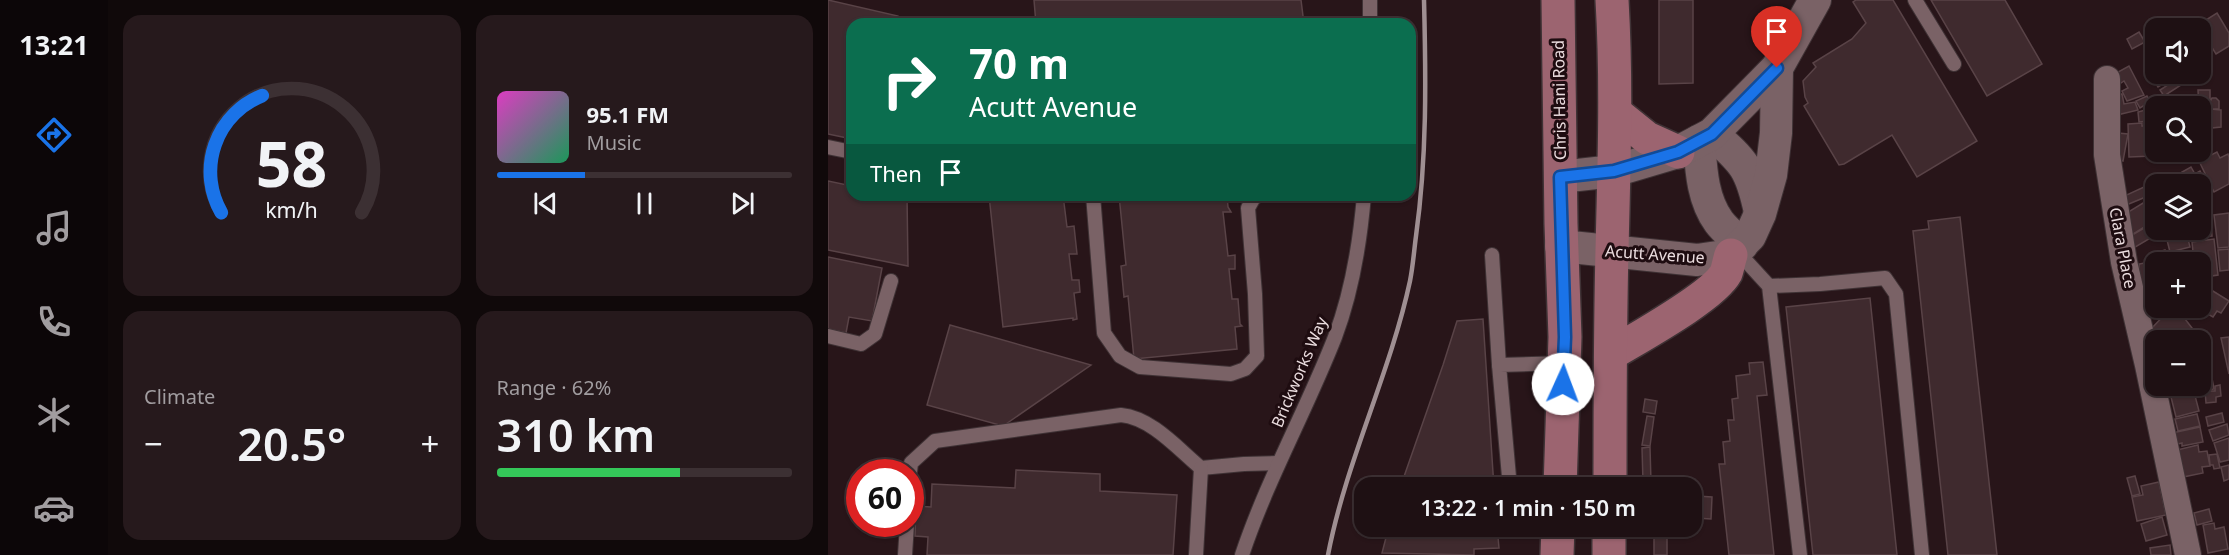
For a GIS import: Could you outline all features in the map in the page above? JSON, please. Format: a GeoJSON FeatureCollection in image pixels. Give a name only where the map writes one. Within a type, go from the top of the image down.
{"type":"FeatureCollection","features":[{"type":"Feature","properties":{"kind":"main road","name":"Chris Hani Road"},"geometry":{"type":"LineString","coordinates":[[1558,0],[1564,363],[1560,477]]}},
{"type":"Feature","properties":{"kind":"main road"},"geometry":{"type":"LineString","coordinates":[[1610,477],[1616,113],[1612,0]]}},
{"type":"Feature","properties":{"kind":"main road"},"geometry":{"type":"LineString","coordinates":[[1616,113],[1647,138],[1696,143]]}},
{"type":"Feature","properties":{"kind":"main road"},"geometry":{"type":"LineString","coordinates":[[1611,354],[1713,288],[1725,273],[1736,250]]}},
{"type":"Feature","properties":{"kind":"main road"},"geometry":{"type":"LineString","coordinates":[[1557,555],[1558,537]]}},
{"type":"Feature","properties":{"kind":"main road"},"geometry":{"type":"LineString","coordinates":[[1609,537],[1609,555]]}},
{"type":"Feature","properties":{"kind":"street"},"geometry":{"type":"LineString","coordinates":[[1560,177],[1614,171],[1696,143],[1777,68],[1815,0]]}},
{"type":"Feature","properties":{"kind":"street"},"geometry":{"type":"LineString","coordinates":[[1696,143],[1708,200],[1736,250],[1750,236],[1761,214],[1771,176],[1776,134],[1777,68]]}},
{"type":"Feature","properties":{"kind":"street","name":"Clara Place"},"geometry":{"type":"LineString","coordinates":[[2107,79],[2107,155],[2124,262],[2188,555]]}},
{"type":"Feature","properties":{"kind":"street"},"geometry":{"type":"LineString","coordinates":[[1696,143],[1737,154],[1748,169],[1761,214]]}},
{"type":"Feature","properties":{"kind":"street","name":"Acutt Avenue"},"geometry":{"type":"LineString","coordinates":[[1562,246],[1697,260],[1736,250]]}},
{"type":"Feature","properties":{"kind":"lane"},"geometry":{"type":"LineString","coordinates":[[1370,0],[1370,18]]}},
{"type":"Feature","properties":{"kind":"lane"},"geometry":{"type":"LineString","coordinates":[[1915,0],[1954,64]]}},
{"type":"Feature","properties":{"kind":"lane"},"geometry":{"type":"LineString","coordinates":[[828,147],[846,151]]}},
{"type":"Feature","properties":{"kind":"lane"},"geometry":{"type":"LineString","coordinates":[[1093,201],[1104,333],[1109,343],[1120,356],[1140,367],[1231,374],[1245,369],[1257,356],[1248,208],[1252,201]]}},
{"type":"Feature","properties":{"kind":"lane","name":"Brickworks Way"},"geometry":{"type":"LineString","coordinates":[[1242,555],[1278,463],[1335,336],[1359,250],[1363,201]]}},
{"type":"Feature","properties":{"kind":"lane"},"geometry":{"type":"LineString","coordinates":[[1736,250],[1769,286],[1800,555]]}},
{"type":"Feature","properties":{"kind":"lane"},"geometry":{"type":"LineString","coordinates":[[1492,255],[1509,477]]}},
{"type":"Feature","properties":{"kind":"lane"},"geometry":{"type":"LineString","coordinates":[[1769,286],[1885,278],[1893,287],[1896,294],[1922,555]]}},
{"type":"Feature","properties":{"kind":"lane"},"geometry":{"type":"LineString","coordinates":[[828,336],[861,345],[871,338],[875,334],[891,281]]}},
{"type":"Feature","properties":{"kind":"lane"},"geometry":{"type":"LineString","coordinates":[[1499,365],[1564,363]]}},
{"type":"Feature","properties":{"kind":"lane"},"geometry":{"type":"LineString","coordinates":[[916,459],[935,441],[1121,415],[1132,416],[1148,424],[1201,468],[1278,463]]}},
{"type":"Feature","properties":{"kind":"lane"},"geometry":{"type":"LineString","coordinates":[[1196,555],[1201,468]]}},
{"type":"Feature","properties":{"kind":"lane"},"geometry":{"type":"LineString","coordinates":[[905,555],[906,537]]}},
{"type":"Feature","properties":{"kind":"building"},"geometry":{"type":"Polygon","coordinates":[[[828,0],[898,16],[898,18],[846,18],[846,138],[828,134],[828,0]]]}},
{"type":"Feature","properties":{"kind":"building"},"geometry":{"type":"Polygon","coordinates":[[[1034,0],[1301,0],[1303,18],[1036,18],[1034,0]]]}},
{"type":"Feature","properties":{"kind":"building"},"geometry":{"type":"Polygon","coordinates":[[[1659,0],[1693,0],[1693,83],[1659,84],[1659,0]]]}},
{"type":"Feature","properties":{"kind":"building"},"geometry":{"type":"Polygon","coordinates":[[[1856,0],[1893,0],[1977,141],[1917,177],[1892,135],[1839,165],[1804,106],[1808,103],[1803,81],[1816,67],[1813,63],[1852,39],[1866,23],[1853,2],[1856,0]]]}},
{"type":"Feature","properties":{"kind":"building"},"geometry":{"type":"Polygon","coordinates":[[[1931,0],[2005,0],[2042,64],[1987,96],[1931,0]]]}},
{"type":"Feature","properties":{"kind":"building"},"geometry":{"type":"Polygon","coordinates":[[[2217,13],[2229,33],[2229,46],[2216,54],[2211,46],[2211,18],[2209,18],[2217,13]]]}},
{"type":"Feature","properties":{"kind":"building"},"geometry":{"type":"Polygon","coordinates":[[[2139,32],[2145,42],[2132,49],[2127,39],[2139,32]]]}},
{"type":"Feature","properties":{"kind":"building"},"geometry":{"type":"Polygon","coordinates":[[[2129,66],[2144,95],[2127,101],[2122,91],[2128,88],[2124,81],[2115,87],[2109,77],[2129,66]]]}},
{"type":"Feature","properties":{"kind":"building"},"geometry":{"type":"Polygon","coordinates":[[[2169,84],[2181,85],[2164,96],[2160,90],[2169,84]]]}},
{"type":"Feature","properties":{"kind":"building"},"geometry":{"type":"Polygon","coordinates":[[[2198,90],[2210,90],[2210,96],[2198,96],[2198,90]]]}},
{"type":"Feature","properties":{"kind":"building"},"geometry":{"type":"Polygon","coordinates":[[[2122,94],[2124,104],[2135,102],[2138,110],[2117,115],[2112,96],[2122,94]]]}},
{"type":"Feature","properties":{"kind":"building"},"geometry":{"type":"Polygon","coordinates":[[[2145,97],[2145,105],[2140,108],[2136,101],[2145,97]]]}},
{"type":"Feature","properties":{"kind":"building"},"geometry":{"type":"Polygon","coordinates":[[[2212,98],[2219,101],[2219,109],[2211,109],[2212,98]]]}},
{"type":"Feature","properties":{"kind":"building"},"geometry":{"type":"Polygon","coordinates":[[[2211,109],[2221,110],[2221,127],[2212,128],[2212,131],[2211,109]]]}},
{"type":"Feature","properties":{"kind":"building"},"geometry":{"type":"Polygon","coordinates":[[[2145,110],[2145,121],[2139,122],[2138,112],[2145,110]]]}},
{"type":"Feature","properties":{"kind":"building"},"geometry":{"type":"Polygon","coordinates":[[[2142,123],[2142,126],[2145,126],[2145,156],[2129,157],[2128,124],[2142,123]]]}},
{"type":"Feature","properties":{"kind":"building"},"geometry":{"type":"Polygon","coordinates":[[[2118,133],[2128,134],[2123,161],[2114,159],[2118,133]]]}},
{"type":"Feature","properties":{"kind":"building"},"geometry":{"type":"Polygon","coordinates":[[[2217,152],[2220,158],[2228,154],[2229,157],[2229,184],[2214,192],[2211,186],[2211,174],[2205,174],[2199,162],[2211,162],[2211,155],[2217,152]]]}},
{"type":"Feature","properties":{"kind":"building"},"geometry":{"type":"Polygon","coordinates":[[[2191,167],[2195,174],[2183,174],[2182,172],[2191,167]]]}},
{"type":"Feature","properties":{"kind":"building"},"geometry":{"type":"Polygon","coordinates":[[[828,181],[846,185],[846,201],[907,201],[908,266],[828,250],[828,181]]]}},
{"type":"Feature","properties":{"kind":"building"},"geometry":{"type":"Polygon","coordinates":[[[2144,187],[2145,189],[2145,197],[2124,206],[2120,198],[2144,187]]]}},
{"type":"Feature","properties":{"kind":"building"},"geometry":{"type":"Polygon","coordinates":[[[990,201],[1064,201],[1067,227],[1074,226],[1077,254],[1069,254],[1072,280],[1079,280],[1080,292],[1074,293],[1077,319],[1003,327],[990,201]]]}},
{"type":"Feature","properties":{"kind":"building"},"geometry":{"type":"Polygon","coordinates":[[[1120,201],[1228,201],[1231,212],[1223,212],[1228,256],[1235,255],[1235,269],[1229,269],[1232,299],[1238,299],[1242,326],[1235,327],[1237,349],[1134,359],[1128,296],[1124,297],[1121,266],[1126,265],[1120,201]]]}},
{"type":"Feature","properties":{"kind":"building"},"geometry":{"type":"Polygon","coordinates":[[[2143,203],[2145,227],[2130,236],[2125,214],[2143,203]]]}},
{"type":"Feature","properties":{"kind":"building"},"geometry":{"type":"Polygon","coordinates":[[[2229,213],[2229,247],[2218,248],[2214,215],[2229,213]]]}},
{"type":"Feature","properties":{"kind":"building"},"geometry":{"type":"Polygon","coordinates":[[[1960,217],[1997,555],[1948,555],[1913,231],[1929,229],[1928,221],[1960,217]]]}},
{"type":"Feature","properties":{"kind":"building"},"geometry":{"type":"Polygon","coordinates":[[[2145,227],[2145,240],[2147,240],[2132,249],[2127,238],[2145,227]]]}},
{"type":"Feature","properties":{"kind":"building"},"geometry":{"type":"Polygon","coordinates":[[[2214,239],[2218,275],[2211,276],[2211,252],[2193,252],[2192,242],[2214,239]]]}},
{"type":"Feature","properties":{"kind":"building"},"geometry":{"type":"Polygon","coordinates":[[[2167,240],[2188,240],[2190,247],[2170,252],[2167,240]]]}},
{"type":"Feature","properties":{"kind":"building"},"geometry":{"type":"Polygon","coordinates":[[[2229,249],[2229,270],[2220,271],[2218,250],[2229,249]]]}},
{"type":"Feature","properties":{"kind":"building"},"geometry":{"type":"Polygon","coordinates":[[[828,257],[882,268],[872,321],[849,317],[846,333],[828,329],[828,257]]]}},
{"type":"Feature","properties":{"kind":"building"},"geometry":{"type":"Polygon","coordinates":[[[2145,263],[2145,287],[2140,288],[2139,264],[2145,263]]]}},
{"type":"Feature","properties":{"kind":"building"},"geometry":{"type":"Polygon","coordinates":[[[2211,290],[2229,301],[2221,313],[2217,311],[2213,317],[2211,316],[2211,290]]]}},
{"type":"Feature","properties":{"kind":"building"},"geometry":{"type":"Polygon","coordinates":[[[1870,298],[1897,555],[1813,555],[1786,307],[1870,298]]]}},
{"type":"Feature","properties":{"kind":"building"},"geometry":{"type":"Polygon","coordinates":[[[2161,318],[2186,318],[2192,328],[2190,330],[2151,329],[2161,318]]]}},
{"type":"Feature","properties":{"kind":"building"},"geometry":{"type":"Polygon","coordinates":[[[1483,319],[1493,477],[1404,477],[1443,365],[1457,321],[1483,319]]]}},
{"type":"Feature","properties":{"kind":"building"},"geometry":{"type":"Polygon","coordinates":[[[950,325],[1091,365],[1003,426],[927,405],[950,325]]]}},
{"type":"Feature","properties":{"kind":"building"},"geometry":{"type":"Polygon","coordinates":[[[2229,337],[2229,374],[2221,338],[2229,337]]]}},
{"type":"Feature","properties":{"kind":"building"},"geometry":{"type":"Polygon","coordinates":[[[1763,362],[1767,395],[1757,396],[1774,555],[1729,555],[1719,464],[1725,464],[1723,442],[1730,441],[1728,420],[1734,420],[1732,399],[1738,398],[1736,376],[1750,374],[1749,363],[1763,362]]]}},
{"type":"Feature","properties":{"kind":"building"},"geometry":{"type":"Polygon","coordinates":[[[2211,373],[2214,389],[2211,390],[2211,373]]]}},
{"type":"Feature","properties":{"kind":"building"},"geometry":{"type":"Polygon","coordinates":[[[2220,385],[2221,396],[2216,397],[2216,402],[2206,403],[2205,396],[2211,396],[2211,391],[2215,391],[2215,386],[2220,385]]]}},
{"type":"Feature","properties":{"kind":"building"},"geometry":{"type":"Polygon","coordinates":[[[2171,396],[2195,396],[2199,411],[2176,417],[2171,396]]]}},
{"type":"Feature","properties":{"kind":"building"},"geometry":{"type":"Polygon","coordinates":[[[1645,399],[1657,401],[1655,414],[1643,412],[1645,399]]]}},
{"type":"Feature","properties":{"kind":"building"},"geometry":{"type":"Polygon","coordinates":[[[2222,413],[2224,422],[2208,426],[2206,417],[2222,413]]]}},
{"type":"Feature","properties":{"kind":"building"},"geometry":{"type":"Polygon","coordinates":[[[2197,414],[2200,426],[2178,431],[2175,419],[2197,414]]]}},
{"type":"Feature","properties":{"kind":"building"},"geometry":{"type":"Polygon","coordinates":[[[1647,416],[1654,417],[1650,446],[1642,445],[1647,416]]]}},
{"type":"Feature","properties":{"kind":"building"},"geometry":{"type":"Polygon","coordinates":[[[2227,424],[2229,435],[2213,441],[2209,430],[2227,424]]]}},
{"type":"Feature","properties":{"kind":"building"},"geometry":{"type":"Polygon","coordinates":[[[2200,427],[2203,442],[2182,446],[2182,443],[2174,445],[2172,433],[2200,427]]]}},
{"type":"Feature","properties":{"kind":"building"},"geometry":{"type":"Polygon","coordinates":[[[2229,438],[2229,460],[2220,462],[2214,443],[2229,438]]]}},
{"type":"Feature","properties":{"kind":"building"},"geometry":{"type":"Polygon","coordinates":[[[2198,445],[2199,452],[2207,451],[2210,466],[2202,467],[2203,473],[2183,477],[2177,450],[2198,445]]]}},
{"type":"Feature","properties":{"kind":"building"},"geometry":{"type":"Polygon","coordinates":[[[1650,447],[1651,477],[1643,477],[1642,448],[1650,447]]]}},
{"type":"Feature","properties":{"kind":"building"},"geometry":{"type":"Polygon","coordinates":[[[2217,454],[2220,468],[2214,469],[2213,465],[2210,465],[2209,455],[2217,454]]]}},
{"type":"Feature","properties":{"kind":"building"},"geometry":{"type":"Polygon","coordinates":[[[2229,465],[2229,479],[2224,481],[2221,467],[2229,465]]]}},
{"type":"Feature","properties":{"kind":"building"},"geometry":{"type":"Polygon","coordinates":[[[1016,470],[1100,474],[1100,491],[1177,495],[1173,555],[927,555],[928,537],[924,537],[924,507],[931,507],[932,484],[1015,488],[1016,470]]]}},
{"type":"Feature","properties":{"kind":"building"},"geometry":{"type":"Polygon","coordinates":[[[2135,476],[2140,494],[2132,496],[2127,478],[2135,476]]]}},
{"type":"Feature","properties":{"kind":"building"},"geometry":{"type":"Polygon","coordinates":[[[2159,482],[2166,515],[2137,521],[2132,497],[2143,495],[2141,486],[2159,482]]]}},
{"type":"Feature","properties":{"kind":"building"},"geometry":{"type":"Polygon","coordinates":[[[1702,496],[1712,497],[1711,519],[1702,518],[1702,496]]]}},
{"type":"Feature","properties":{"kind":"building"},"geometry":{"type":"Polygon","coordinates":[[[2209,509],[2212,521],[2197,525],[2194,513],[2209,509]]]}},
{"type":"Feature","properties":{"kind":"building"},"geometry":{"type":"Polygon","coordinates":[[[2162,517],[2167,535],[2146,541],[2141,524],[2162,517]]]}},
{"type":"Feature","properties":{"kind":"building"},"geometry":{"type":"Polygon","coordinates":[[[2214,523],[2215,529],[2224,527],[2228,549],[2208,553],[2203,525],[2214,523]]]}},
{"type":"Feature","properties":{"kind":"building"},"geometry":{"type":"Polygon","coordinates":[[[1386,537],[1498,537],[1499,548],[1474,549],[1474,555],[1382,553],[1386,537]]]}},
{"type":"Feature","properties":{"kind":"building"},"geometry":{"type":"Polygon","coordinates":[[[1654,537],[1667,537],[1667,555],[1654,555],[1654,537]]]}},
{"type":"Feature","properties":{"kind":"building"},"geometry":{"type":"Polygon","coordinates":[[[2170,545],[2171,555],[2151,555],[2150,548],[2170,545]]]}},
{"type":"Feature","properties":{"kind":"railway"},"geometry":{"type":"LineString","coordinates":[[1328,555],[1346,486],[1391,350],[1411,275],[1420,206],[1424,147],[1424,0]]}},
{"type":"Feature","properties":{"kind":"route"},"geometry":{"type":"LineString","coordinates":[[1563,384],[1565,337],[1560,177],[1614,171],[1678,152],[1712,134],[1777,68]]}}]}
